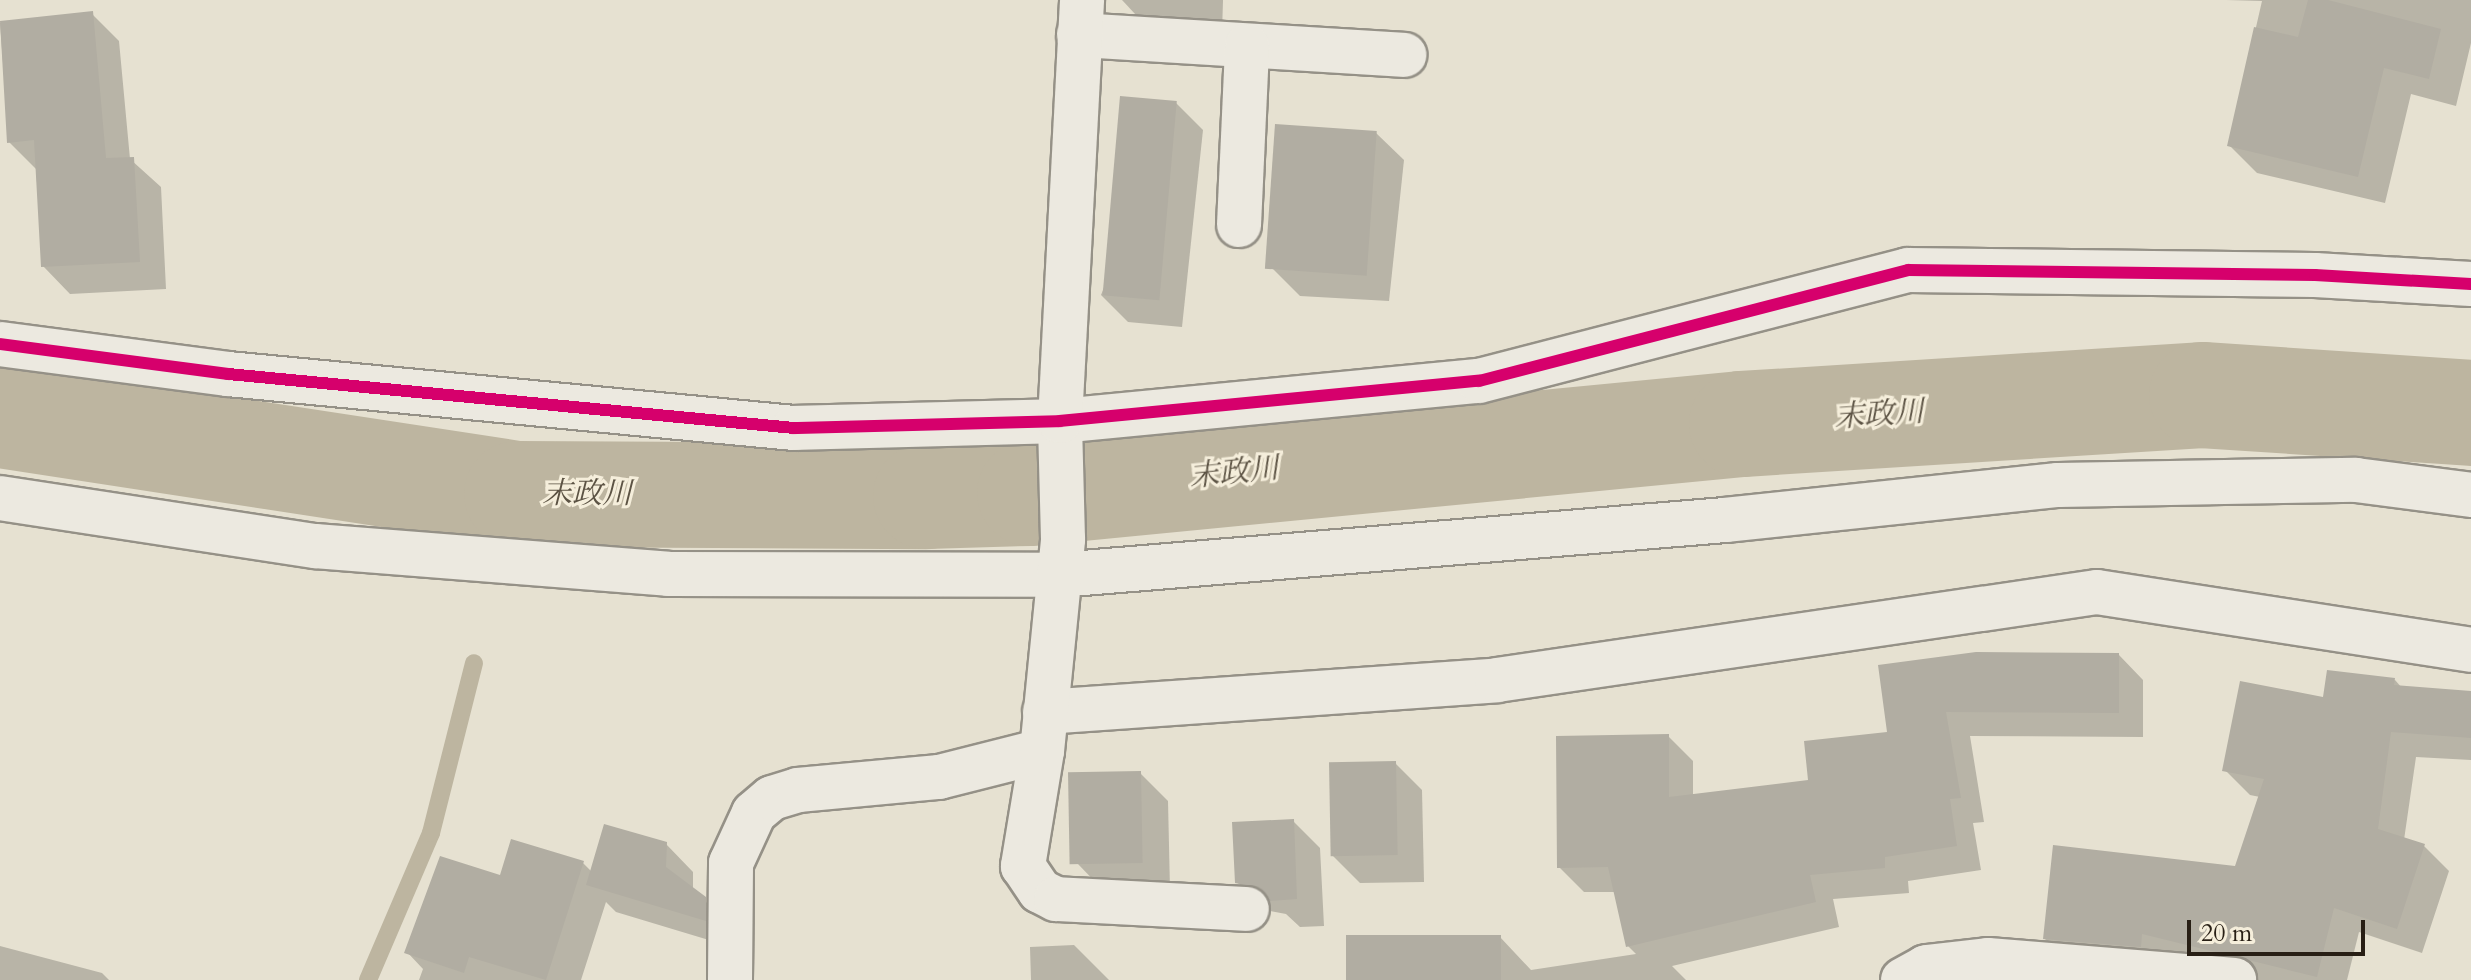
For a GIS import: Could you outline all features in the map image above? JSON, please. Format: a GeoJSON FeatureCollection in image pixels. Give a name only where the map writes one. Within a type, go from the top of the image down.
{"type":"FeatureCollection","features":[{"type":"Feature","properties":{"kind":"street"},"geometry":{"type":"LineString","coordinates":[[1247,909],[1056,899],[1040,891],[1023,866],[1044,732],[1061,557],[1061,432],[1081,18],[1247,46],[1404,55]]}},
{"type":"Feature","properties":{"kind":"street"},"geometry":{"type":"LineString","coordinates":[[1239,225],[1247,46]]}},
{"type":"Feature","properties":{"kind":"street"},"geometry":{"type":"LineString","coordinates":[[0,344],[228,374],[794,428],[1061,432],[1479,381],[1908,270],[2315,275],[2471,284]]}},
{"type":"Feature","properties":{"kind":"street"},"geometry":{"type":"LineString","coordinates":[[0,498],[315,546],[668,574],[1061,557],[1725,520],[2058,485],[2356,480],[2471,495]]}},
{"type":"Feature","properties":{"kind":"street"},"geometry":{"type":"LineString","coordinates":[[730,980],[731,863],[754,813],[772,798],[798,790],[939,777],[1044,732],[1497,680],[2097,592],[2471,650]]}},
{"type":"Feature","properties":{"kind":"street"},"geometry":{"type":"LineString","coordinates":[[1903,980],[1926,967],[1988,960],[2234,980]]}},
{"type":"Feature","properties":{"kind":"building"},"geometry":{"type":"Polygon","coordinates":[[[2308,0],[2328,0],[2441,29],[2429,79],[2384,68],[2358,177],[2227,146],[2254,27],[2298,37],[2308,0]]]}},
{"type":"Feature","properties":{"kind":"building"},"geometry":{"type":"Polygon","coordinates":[[[93,11],[106,158],[134,157],[140,262],[41,267],[34,140],[7,143],[0,21],[93,11]]]}},
{"type":"Feature","properties":{"kind":"building"},"geometry":{"type":"Polygon","coordinates":[[[1120,96],[1177,101],[1159,300],[1103,295],[1120,96]]]}},
{"type":"Feature","properties":{"kind":"building"},"geometry":{"type":"Polygon","coordinates":[[[1275,124],[1377,131],[1367,276],[1265,269],[1275,124]]]}},
{"type":"Feature","properties":{"kind":"building"},"geometry":{"type":"Polygon","coordinates":[[[1976,652],[2119,653],[2119,713],[1946,712],[1961,798],[1950,799],[1957,846],[1885,857],[1885,868],[1810,875],[1816,902],[1626,947],[1608,867],[1557,868],[1556,736],[1669,734],[1669,797],[1808,780],[1804,741],[1887,732],[1878,665],[1976,652]]]}},
{"type":"Feature","properties":{"kind":"building"},"geometry":{"type":"Polygon","coordinates":[[[2327,670],[2395,678],[2394,685],[2471,691],[2471,738],[2391,732],[2378,829],[2425,844],[2397,929],[2334,908],[2317,977],[2142,934],[2141,947],[2043,939],[2053,845],[2235,866],[2264,779],[2222,771],[2240,681],[2323,697],[2327,670]]]}},
{"type":"Feature","properties":{"kind":"building"},"geometry":{"type":"Polygon","coordinates":[[[1396,761],[1398,855],[1331,856],[1329,762],[1396,761]]]}},
{"type":"Feature","properties":{"kind":"building"},"geometry":{"type":"Polygon","coordinates":[[[1141,771],[1143,863],[1070,864],[1068,772],[1141,771]]]}},
{"type":"Feature","properties":{"kind":"building"},"geometry":{"type":"Polygon","coordinates":[[[1294,819],[1297,899],[1270,901],[1260,888],[1235,883],[1232,822],[1294,819]]]}},
{"type":"Feature","properties":{"kind":"building"},"geometry":{"type":"Polygon","coordinates":[[[604,824],[667,842],[666,867],[706,897],[706,921],[586,885],[604,824]]]}},
{"type":"Feature","properties":{"kind":"building"},"geometry":{"type":"Polygon","coordinates":[[[511,839],[584,861],[546,980],[469,957],[464,973],[404,953],[440,856],[500,875],[511,839]]]}},
{"type":"Feature","properties":{"kind":"building"},"geometry":{"type":"Polygon","coordinates":[[[1346,935],[1501,935],[1501,980],[1346,980],[1346,935]]]}},
{"type":"Feature","properties":{"kind":"waterway","name":"末政川"},"geometry":{"type":"LineString","coordinates":[[0,415],[517,494],[926,496],[1030,493],[1742,424],[2202,395],[2471,413]]}},
{"type":"Feature","properties":{"kind":"waterway"},"geometry":{"type":"LineString","coordinates":[[368,980],[431,833],[474,663]]}},
{"type":"Feature","properties":{"kind":"cycle path"},"geometry":{"type":"LineString","coordinates":[[0,344],[228,374],[794,428],[1060,421],[1479,381],[1908,270],[2315,275],[2471,284]]}}]}
